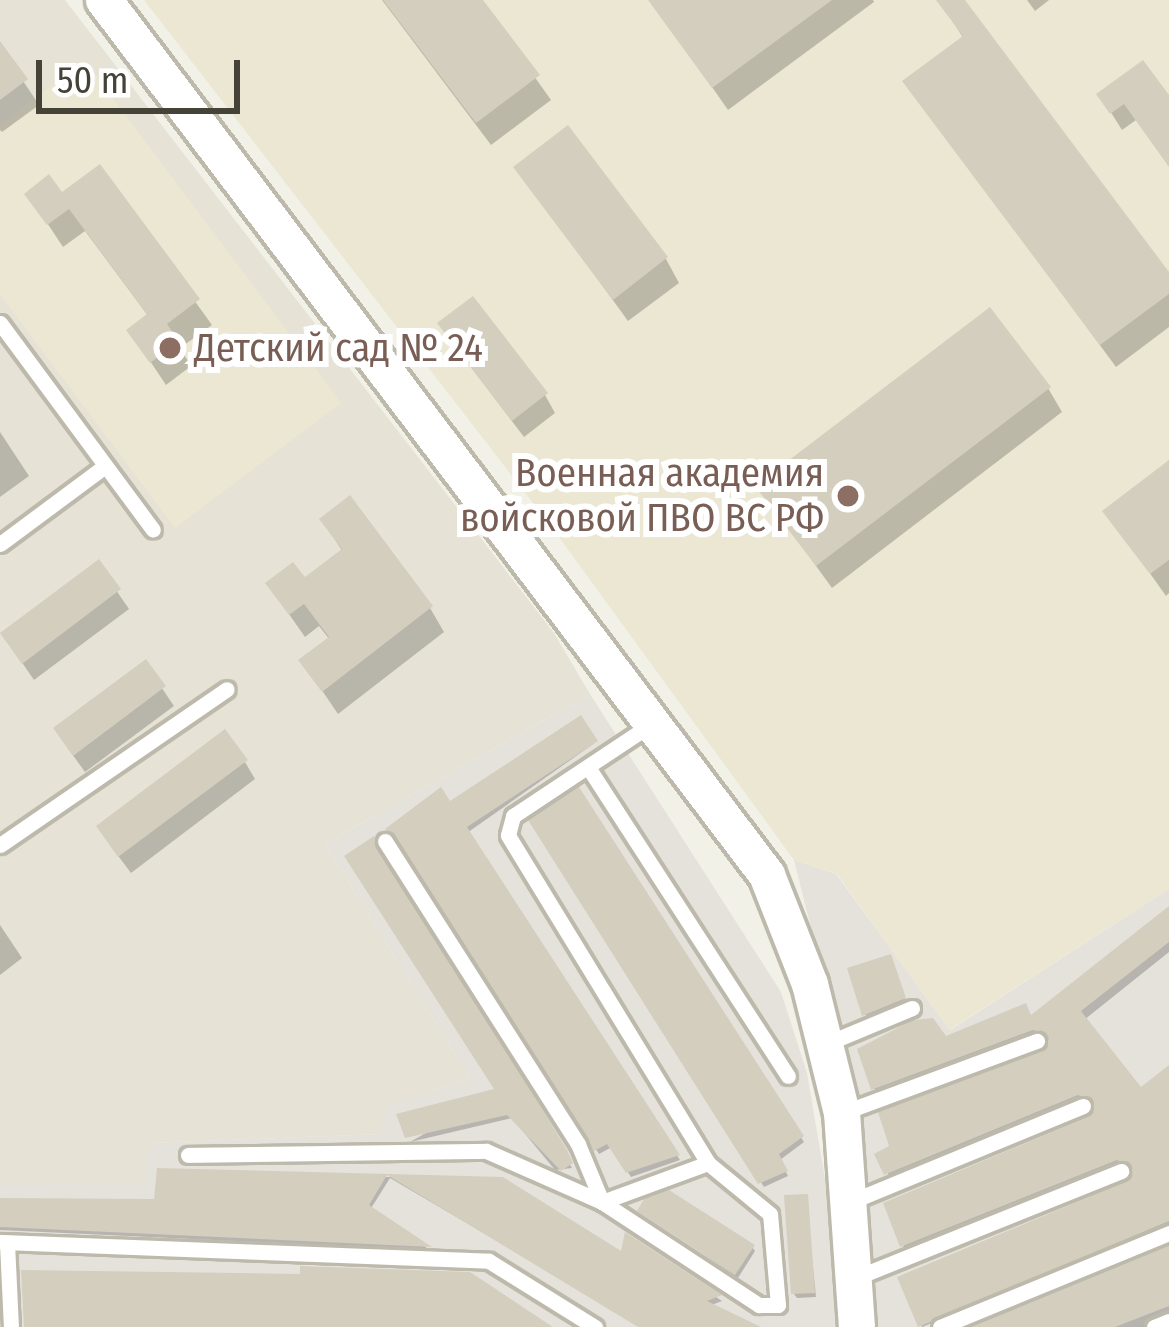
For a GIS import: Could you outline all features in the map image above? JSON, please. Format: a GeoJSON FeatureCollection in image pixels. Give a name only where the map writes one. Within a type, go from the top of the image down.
{"type":"FeatureCollection","features":[{"type":"Feature","properties":{"kind":"street"},"geometry":{"type":"LineString","coordinates":[[104,0],[767,874],[825,1044],[842,1113],[857,1327]]}},
{"type":"Feature","properties":{"kind":"lane"},"geometry":{"type":"LineString","coordinates":[[0,323],[153,530]]}},
{"type":"Feature","properties":{"kind":"lane"},"geometry":{"type":"LineString","coordinates":[[0,544],[105,466]]}},
{"type":"Feature","properties":{"kind":"lane"},"geometry":{"type":"LineString","coordinates":[[0,845],[227,689]]}},
{"type":"Feature","properties":{"kind":"lane"},"geometry":{"type":"LineString","coordinates":[[188,1155],[486,1150],[602,1202],[759,1305],[778,1305],[770,1214],[708,1162],[508,835],[513,816],[654,722]]}},
{"type":"Feature","properties":{"kind":"lane"},"geometry":{"type":"LineString","coordinates":[[588,766],[788,1076]]}},
{"type":"Feature","properties":{"kind":"lane"},"geometry":{"type":"LineString","coordinates":[[385,841],[578,1144],[602,1202]]}},
{"type":"Feature","properties":{"kind":"lane"},"geometry":{"type":"LineString","coordinates":[[825,1044],[912,1008]]}},
{"type":"Feature","properties":{"kind":"lane"},"geometry":{"type":"LineString","coordinates":[[842,1113],[1037,1041]]}},
{"type":"Feature","properties":{"kind":"lane"},"geometry":{"type":"LineString","coordinates":[[850,1202],[1084,1106]]}},
{"type":"Feature","properties":{"kind":"lane"},"geometry":{"type":"LineString","coordinates":[[602,1202],[708,1162]]}},
{"type":"Feature","properties":{"kind":"lane"},"geometry":{"type":"LineString","coordinates":[[855,1278],[1121,1171]]}},
{"type":"Feature","properties":{"kind":"lane"},"geometry":{"type":"LineString","coordinates":[[940,1327],[1169,1233]]}},
{"type":"Feature","properties":{"kind":"lane"},"geometry":{"type":"LineString","coordinates":[[10,1327],[4,1242],[489,1261],[595,1327]]}},
{"type":"Feature","properties":{"kind":"lane"},"geometry":{"type":"LineString","coordinates":[[1154,1327],[1169,1321]]}},
{"type":"Feature","properties":{"kind":"shaded area"},"geometry":{"type":"Polygon","coordinates":[[[0,0],[65,0],[554,633],[590,694],[325,844],[470,1078],[389,1105],[380,1134],[150,1143],[146,1184],[0,1184],[0,0]]]}},
{"type":"Feature","properties":{"kind":"shaded area","name":"Военная академия войсковой ПВО ВС РФ"},"geometry":{"type":"Polygon","coordinates":[[[144,0],[1169,0],[1169,889],[949,1030],[837,874],[794,860],[550,525],[144,0]]]}},
{"type":"Feature","properties":{"kind":"shaded area","name":"Детский сад № 24"},"geometry":{"type":"Polygon","coordinates":[[[85,61],[341,403],[175,528],[0,294],[0,124],[85,61]]]}},
{"type":"Feature","properties":{"kind":"shaded area"},"geometry":{"type":"Polygon","coordinates":[[[590,694],[781,992],[807,1073],[830,1208],[836,1327],[0,1327],[0,1184],[145,1184],[150,1143],[380,1134],[388,1105],[470,1078],[325,844],[590,694]]]}},
{"type":"Feature","properties":{"kind":"shaded area"},"geometry":{"type":"Polygon","coordinates":[[[794,860],[836,874],[950,1030],[1169,889],[1169,1327],[875,1327],[862,1131],[794,860]]]}},
{"type":"Feature","properties":{"kind":"building"},"geometry":{"type":"Polygon","coordinates":[[[383,0],[483,0],[540,75],[476,123],[383,0]]]}},
{"type":"Feature","properties":{"kind":"building"},"geometry":{"type":"Polygon","coordinates":[[[648,0],[832,0],[712,88],[648,0]]]}},
{"type":"Feature","properties":{"kind":"building"},"geometry":{"type":"Polygon","coordinates":[[[936,0],[965,0],[1169,272],[1169,294],[1100,345],[902,81],[963,36],[936,0]]]}},
{"type":"Feature","properties":{"kind":"building"},"geometry":{"type":"Polygon","coordinates":[[[0,41],[28,79],[0,100],[0,41]]]}},
{"type":"Feature","properties":{"kind":"building"},"geometry":{"type":"Polygon","coordinates":[[[1143,60],[1169,95],[1169,167],[1124,104],[1110,114],[1096,94],[1143,60]]]}},
{"type":"Feature","properties":{"kind":"building"},"geometry":{"type":"Polygon","coordinates":[[[568,125],[668,257],[613,300],[513,167],[568,125]]]}},
{"type":"Feature","properties":{"kind":"building"},"geometry":{"type":"Polygon","coordinates":[[[100,164],[200,299],[167,324],[179,341],[150,363],[126,330],[147,314],[69,209],[47,225],[24,194],[49,174],[62,192],[100,164]]]}},
{"type":"Feature","properties":{"kind":"building"},"geometry":{"type":"Polygon","coordinates":[[[473,296],[548,393],[512,421],[437,323],[473,296]]]}},
{"type":"Feature","properties":{"kind":"building"},"geometry":{"type":"Polygon","coordinates":[[[990,307],[1051,387],[816,566],[755,486],[990,307]]]}},
{"type":"Feature","properties":{"kind":"building"},"geometry":{"type":"Polygon","coordinates":[[[1169,460],[1169,560],[1150,574],[1102,511],[1169,460]]]}},
{"type":"Feature","properties":{"kind":"building"},"geometry":{"type":"Polygon","coordinates":[[[350,495],[433,606],[322,692],[298,660],[329,637],[304,604],[289,615],[265,583],[293,562],[305,577],[342,549],[319,519],[350,495]]]}},
{"type":"Feature","properties":{"kind":"building"},"geometry":{"type":"Polygon","coordinates":[[[99,559],[121,589],[22,664],[0,633],[99,559]]]}},
{"type":"Feature","properties":{"kind":"building"},"geometry":{"type":"Polygon","coordinates":[[[146,659],[166,686],[73,756],[53,728],[146,659]]]}},
{"type":"Feature","properties":{"kind":"building"},"geometry":{"type":"Polygon","coordinates":[[[581,715],[598,741],[467,827],[680,1155],[626,1173],[607,1144],[594,1151],[385,829],[441,787],[450,801],[581,715]]]}},
{"type":"Feature","properties":{"kind":"building"},"geometry":{"type":"Polygon","coordinates":[[[225,729],[248,760],[118,857],[96,826],[225,729]]]}},
{"type":"Feature","properties":{"kind":"building"},"geometry":{"type":"Polygon","coordinates":[[[579,787],[804,1136],[779,1154],[788,1171],[758,1184],[528,820],[579,787]]]}},
{"type":"Feature","properties":{"kind":"building"},"geometry":{"type":"Polygon","coordinates":[[[374,836],[567,1150],[573,1163],[561,1171],[507,1115],[405,1138],[396,1114],[494,1089],[344,856],[374,836]]]}},
{"type":"Feature","properties":{"kind":"building"},"geometry":{"type":"Polygon","coordinates":[[[1169,906],[1169,942],[1081,1011],[1141,1087],[1169,1065],[1169,1221],[918,1327],[897,1277],[1125,1182],[1132,1168],[1117,1160],[900,1247],[883,1203],[1088,1117],[1094,1103],[1078,1095],[884,1175],[874,1154],[889,1146],[878,1112],[1041,1052],[1049,1038],[1033,1030],[871,1090],[857,1049],[913,1020],[933,1018],[946,1036],[1026,1003],[1031,1015],[1169,906]]]}},
{"type":"Feature","properties":{"kind":"building"},"geometry":{"type":"Polygon","coordinates":[[[891,954],[906,998],[862,1016],[847,968],[891,954]]]}},
{"type":"Feature","properties":{"kind":"building"},"geometry":{"type":"Polygon","coordinates":[[[157,1168],[503,1177],[621,1251],[625,1232],[722,1295],[707,1301],[761,1327],[638,1327],[387,1175],[369,1205],[432,1247],[0,1227],[0,1198],[154,1199],[157,1168]]]}},
{"type":"Feature","properties":{"kind":"building"},"geometry":{"type":"Polygon","coordinates":[[[669,1190],[755,1245],[735,1275],[637,1211],[644,1199],[669,1190]]]}},
{"type":"Feature","properties":{"kind":"building"},"geometry":{"type":"Polygon","coordinates":[[[808,1194],[815,1293],[791,1294],[784,1195],[808,1194]]]}},
{"type":"Feature","properties":{"kind":"building"},"geometry":{"type":"Polygon","coordinates":[[[1169,1246],[1169,1306],[1115,1327],[972,1327],[1169,1246]]]}},
{"type":"Feature","properties":{"kind":"building"},"geometry":{"type":"Polygon","coordinates":[[[300,1266],[470,1272],[553,1327],[24,1327],[21,1270],[300,1274],[300,1266]]]}},
{"type":"Feature","properties":{"kind":"place","name":"Детский сад № 24"},"geometry":{"type":"Point","coordinates":[170,348]}},
{"type":"Feature","properties":{"kind":"place","name":"Военная академия войсковой ПВО ВС РФ"},"geometry":{"type":"Point","coordinates":[848,496]}}]}
